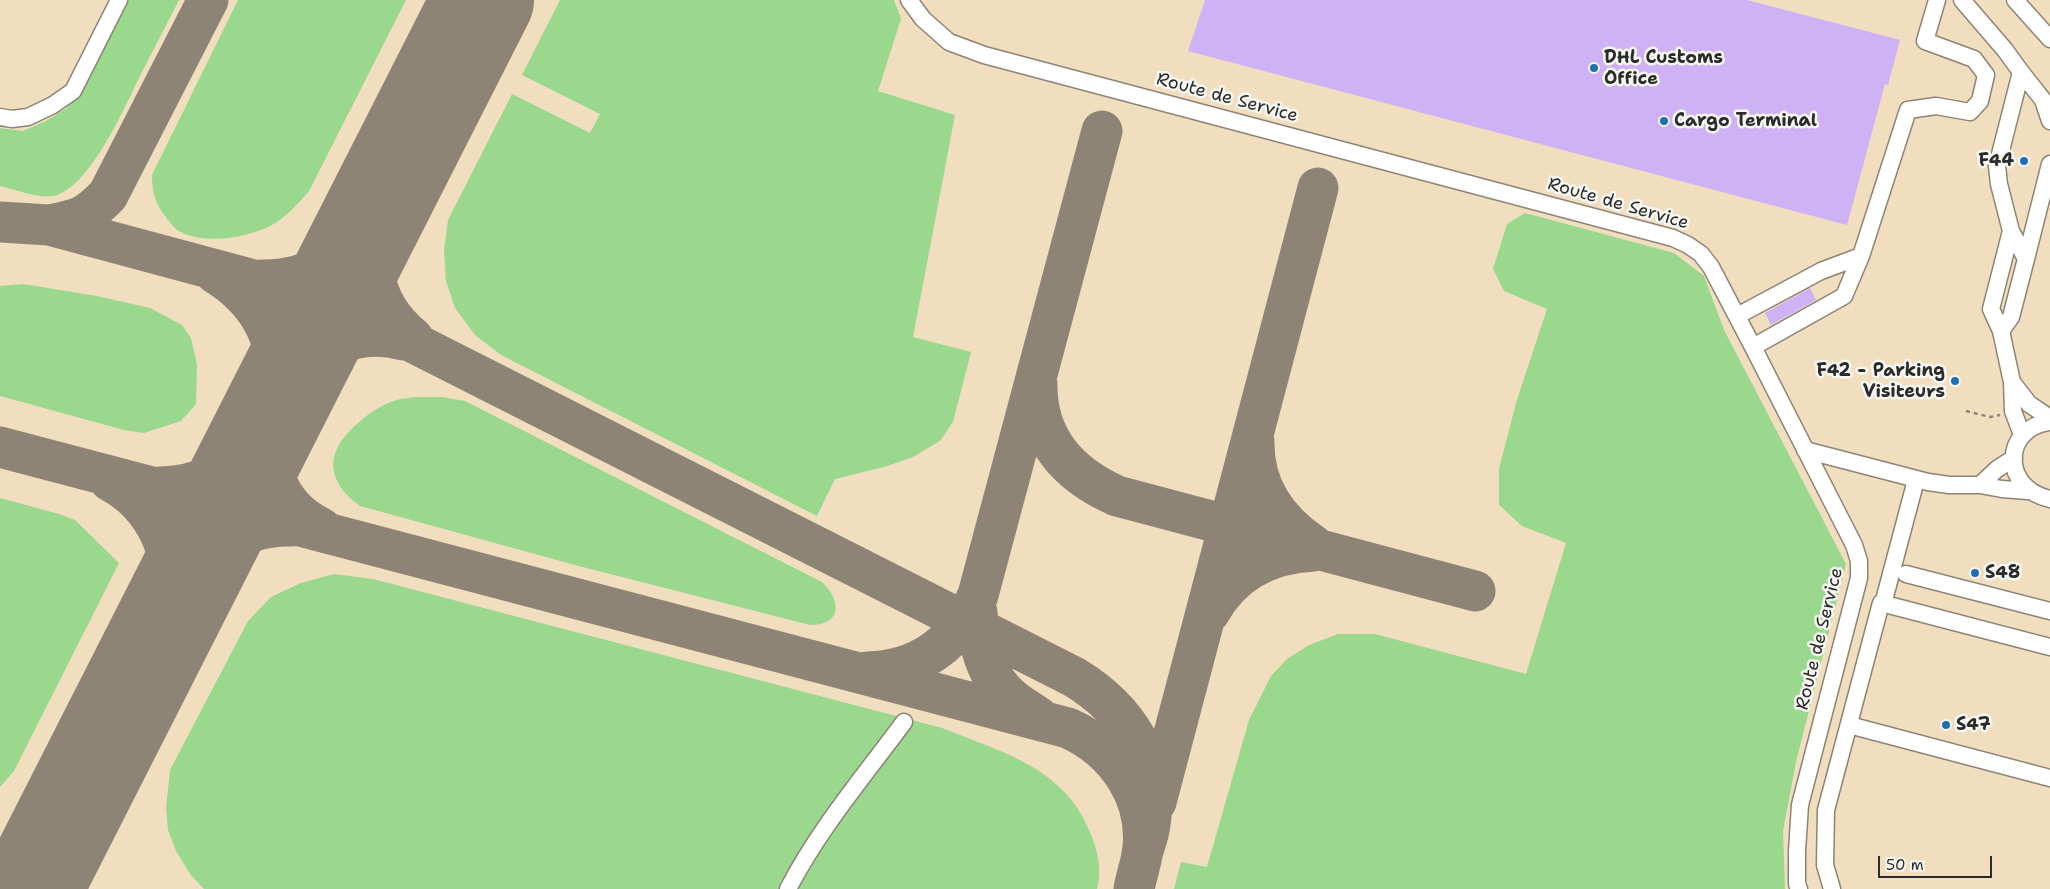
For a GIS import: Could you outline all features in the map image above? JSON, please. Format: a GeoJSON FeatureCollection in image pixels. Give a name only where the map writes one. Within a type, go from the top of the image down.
{"type":"FeatureCollection","features":[{"type":"Feature","properties":{"kind":"street"},"geometry":{"type":"LineString","coordinates":[[0,117],[12,119],[28,116],[53,105],[72,91],[119,0]]}},
{"type":"Feature","properties":{"kind":"street","name":"Route de Service"},"geometry":{"type":"LineString","coordinates":[[909,0],[922,19],[949,42],[984,55],[1673,238],[1701,254],[1711,267],[1753,347],[1854,546],[1859,561],[1859,578],[1800,805],[1797,887]]}},
{"type":"Feature","properties":{"kind":"street"},"geometry":{"type":"LineString","coordinates":[[1753,347],[1844,296],[1861,256],[1908,110],[1936,106],[1970,112],[1980,101],[1986,75],[1974,59],[1925,41],[1937,0]]}},
{"type":"Feature","properties":{"kind":"street"},"geometry":{"type":"LineString","coordinates":[[1962,0],[2005,50],[2043,100],[2050,121]]}},
{"type":"Feature","properties":{"kind":"street"},"geometry":{"type":"LineString","coordinates":[[2015,0],[2049,38]]}},
{"type":"Feature","properties":{"kind":"street"},"geometry":{"type":"LineString","coordinates":[[2021,72],[1996,166],[2012,231],[2026,259]]}},
{"type":"Feature","properties":{"kind":"street"},"geometry":{"type":"LineString","coordinates":[[2001,331],[2011,317],[2050,164]]}},
{"type":"Feature","properties":{"kind":"street"},"geometry":{"type":"LineString","coordinates":[[2012,231],[1991,309],[2001,331],[2012,382],[2013,412],[2022,435]]}},
{"type":"Feature","properties":{"kind":"street"},"geometry":{"type":"LineString","coordinates":[[1737,316],[1822,271],[1861,256]]}},
{"type":"Feature","properties":{"kind":"street"},"geometry":{"type":"LineString","coordinates":[[2012,382],[2029,404],[2050,420]]}},
{"type":"Feature","properties":{"kind":"street"},"geometry":{"type":"LineString","coordinates":[[2050,420],[2032,427],[2022,435],[2016,446],[2014,458],[2017,476],[2028,490],[2038,497],[2050,499]]}},
{"type":"Feature","properties":{"kind":"street"},"geometry":{"type":"LineString","coordinates":[[1805,450],[1916,480],[1949,485],[1980,485],[2002,489],[2028,490]]}},
{"type":"Feature","properties":{"kind":"street"},"geometry":{"type":"LineString","coordinates":[[1980,485],[1997,469],[2014,458]]}},
{"type":"Feature","properties":{"kind":"street"},"geometry":{"type":"LineString","coordinates":[[1884,604],[1916,480]]}},
{"type":"Feature","properties":{"kind":"street"},"geometry":{"type":"LineString","coordinates":[[1906,574],[2050,611]]}},
{"type":"Feature","properties":{"kind":"street"},"geometry":{"type":"LineString","coordinates":[[1832,889],[1825,865],[1826,810],[1881,603],[2050,647]]}},
{"type":"Feature","properties":{"kind":"street"},"geometry":{"type":"LineString","coordinates":[[788,889],[799,867],[834,816],[904,722]]}},
{"type":"Feature","properties":{"kind":"street"},"geometry":{"type":"LineString","coordinates":[[1848,725],[2050,778]]}},
{"type":"Feature","properties":{"kind":"path"},"geometry":{"type":"LineString","coordinates":[[1966,411],[1990,416],[2013,412]]}},
{"type":"Feature","properties":{"kind":"green space"},"geometry":{"type":"Polygon","coordinates":[[[127,0],[179,0],[115,127],[92,164],[80,179],[66,190],[53,196],[34,195],[0,186],[0,128],[23,131],[46,121],[67,108],[82,88],[127,0]]]}},
{"type":"Feature","properties":{"kind":"green space"},"geometry":{"type":"Polygon","coordinates":[[[238,0],[406,0],[305,196],[282,218],[262,230],[226,238],[200,238],[179,231],[168,220],[156,199],[152,175],[238,0]]]}},
{"type":"Feature","properties":{"kind":"green space"},"geometry":{"type":"Polygon","coordinates":[[[560,0],[894,0],[901,19],[878,91],[955,115],[913,337],[971,352],[953,422],[940,441],[913,457],[884,467],[835,479],[817,516],[501,355],[475,335],[455,308],[446,281],[444,250],[448,220],[512,94],[590,133],[600,114],[522,75],[560,0]]]}},
{"type":"Feature","properties":{"kind":"green space"},"geometry":{"type":"Polygon","coordinates":[[[1525,213],[1674,253],[1704,276],[1724,330],[1846,564],[1796,762],[1783,831],[1785,889],[1174,889],[1181,862],[1207,867],[1249,720],[1271,676],[1287,659],[1309,645],[1338,634],[1375,634],[1526,674],[1566,543],[1522,526],[1499,505],[1499,469],[1516,403],[1547,309],[1504,291],[1493,269],[1507,224],[1525,213]]]}},
{"type":"Feature","properties":{"kind":"green space"},"geometry":{"type":"Polygon","coordinates":[[[23,284],[97,296],[150,308],[182,325],[191,338],[197,365],[196,404],[181,421],[144,433],[124,430],[0,396],[0,286],[23,284]]]}},
{"type":"Feature","properties":{"kind":"green space"},"geometry":{"type":"Polygon","coordinates":[[[416,397],[442,397],[465,401],[822,582],[829,589],[833,597],[836,611],[828,621],[810,625],[575,565],[360,506],[340,486],[335,476],[333,466],[339,445],[357,424],[376,410],[397,400],[416,397]]]}},
{"type":"Feature","properties":{"kind":"green space"},"geometry":{"type":"Polygon","coordinates":[[[0,498],[75,520],[119,563],[14,771],[0,787],[0,498]]]}},
{"type":"Feature","properties":{"kind":"green space"},"geometry":{"type":"Polygon","coordinates":[[[334,574],[373,579],[942,728],[1010,755],[1050,779],[1067,794],[1081,814],[1092,837],[1098,856],[1097,889],[204,889],[190,874],[176,851],[168,830],[166,808],[170,770],[248,621],[271,597],[301,583],[334,574]]]}},
{"type":"Feature","properties":{"kind":"building","name":"Cargo Terminal"},"geometry":{"type":"Polygon","coordinates":[[[1205,0],[1747,0],[1900,40],[1888,85],[1885,84],[1847,225],[1188,51],[1205,0]]]}},
{"type":"Feature","properties":{"kind":"building"},"geometry":{"type":"Polygon","coordinates":[[[1810,288],[1816,300],[1771,325],[1765,313],[1810,288]]]}},
{"type":"Feature","properties":{"kind":"taxiway"},"geometry":{"type":"LineString","coordinates":[[49,225],[68,221],[88,213],[108,195],[208,0]]}},
{"type":"Feature","properties":{"kind":"taxiway"},"geometry":{"type":"LineString","coordinates":[[867,672],[904,666],[920,660],[934,651],[948,640],[959,627],[978,595],[1102,131]]}},
{"type":"Feature","properties":{"kind":"taxiway"},"geometry":{"type":"LineString","coordinates":[[1156,802],[1318,188]]}},
{"type":"Feature","properties":{"kind":"taxiway"},"geometry":{"type":"LineString","coordinates":[[381,199],[373,237],[372,256],[374,274],[386,308],[398,324],[413,338]]}},
{"type":"Feature","properties":{"kind":"taxiway"},"geometry":{"type":"LineString","coordinates":[[262,280],[299,276],[328,262],[354,240],[376,211]]}},
{"type":"Feature","properties":{"kind":"taxiway"},"geometry":{"type":"LineString","coordinates":[[0,222],[49,225],[291,290],[351,311],[1074,677],[1110,704],[1136,739],[1145,758],[1150,779],[1152,801],[1147,839],[1142,854]]}},
{"type":"Feature","properties":{"kind":"taxiway"},"geometry":{"type":"LineString","coordinates":[[215,273],[246,298],[257,312],[273,345],[276,364],[273,403],[258,442]]}},
{"type":"Feature","properties":{"kind":"taxiway"},"geometry":{"type":"LineString","coordinates":[[282,394],[306,366],[334,346],[349,340],[366,337],[403,340]]}},
{"type":"Feature","properties":{"kind":"taxiway"},"geometry":{"type":"LineString","coordinates":[[1037,384],[1038,404],[1042,422],[1049,439],[1070,466],[1084,478],[1117,496],[1475,591]]}},
{"type":"Feature","properties":{"kind":"taxiway"},"geometry":{"type":"LineString","coordinates":[[275,411],[270,446],[271,463],[276,479],[292,507],[305,519],[321,528]]}},
{"type":"Feature","properties":{"kind":"taxiway"},"geometry":{"type":"LineString","coordinates":[[160,487],[196,482],[225,468],[249,446],[270,416]]}},
{"type":"Feature","properties":{"kind":"taxiway"},"geometry":{"type":"LineString","coordinates":[[1254,441],[1258,473],[1270,501],[1288,525],[1313,545]]}},
{"type":"Feature","properties":{"kind":"taxiway"},"geometry":{"type":"LineString","coordinates":[[0,447],[1068,728],[1086,737],[1102,749],[1127,779],[1135,796],[1141,815],[1143,834],[1142,855],[1134,889]]}},
{"type":"Feature","properties":{"kind":"taxiway"},"geometry":{"type":"LineString","coordinates":[[110,481],[127,492],[153,520],[162,537],[168,556],[171,594],[166,618],[153,650]]}},
{"type":"Feature","properties":{"kind":"taxiway"},"geometry":{"type":"LineString","coordinates":[[174,607],[196,575],[221,548],[252,531],[271,527],[292,526]]}},
{"type":"Feature","properties":{"kind":"taxiway"},"geometry":{"type":"LineString","coordinates":[[1209,613],[1228,587],[1253,568],[1282,556],[1314,551]]}},
{"type":"Feature","properties":{"kind":"taxiway"},"geometry":{"type":"LineString","coordinates":[[977,612],[981,648],[990,671],[1003,691],[1015,702],[1038,717]]}},
{"type":"Feature","properties":{"kind":"runway"},"geometry":{"type":"LineString","coordinates":[[31,889],[483,0]]}},
{"type":"Feature","properties":{"kind":"place","name":"DHL Customs Office"},"geometry":{"type":"Point","coordinates":[1594,68]}},
{"type":"Feature","properties":{"kind":"place","name":"Cargo Terminal"},"geometry":{"type":"Point","coordinates":[1664,121]}},
{"type":"Feature","properties":{"kind":"place","name":"F44"},"geometry":{"type":"Point","coordinates":[2024,161]}},
{"type":"Feature","properties":{"kind":"place","name":"F42 - Parking Visiteurs"},"geometry":{"type":"Point","coordinates":[1955,381]}},
{"type":"Feature","properties":{"kind":"place","name":"S48"},"geometry":{"type":"Point","coordinates":[1975,573]}},
{"type":"Feature","properties":{"kind":"place","name":"S47"},"geometry":{"type":"Point","coordinates":[1946,725]}}]}
